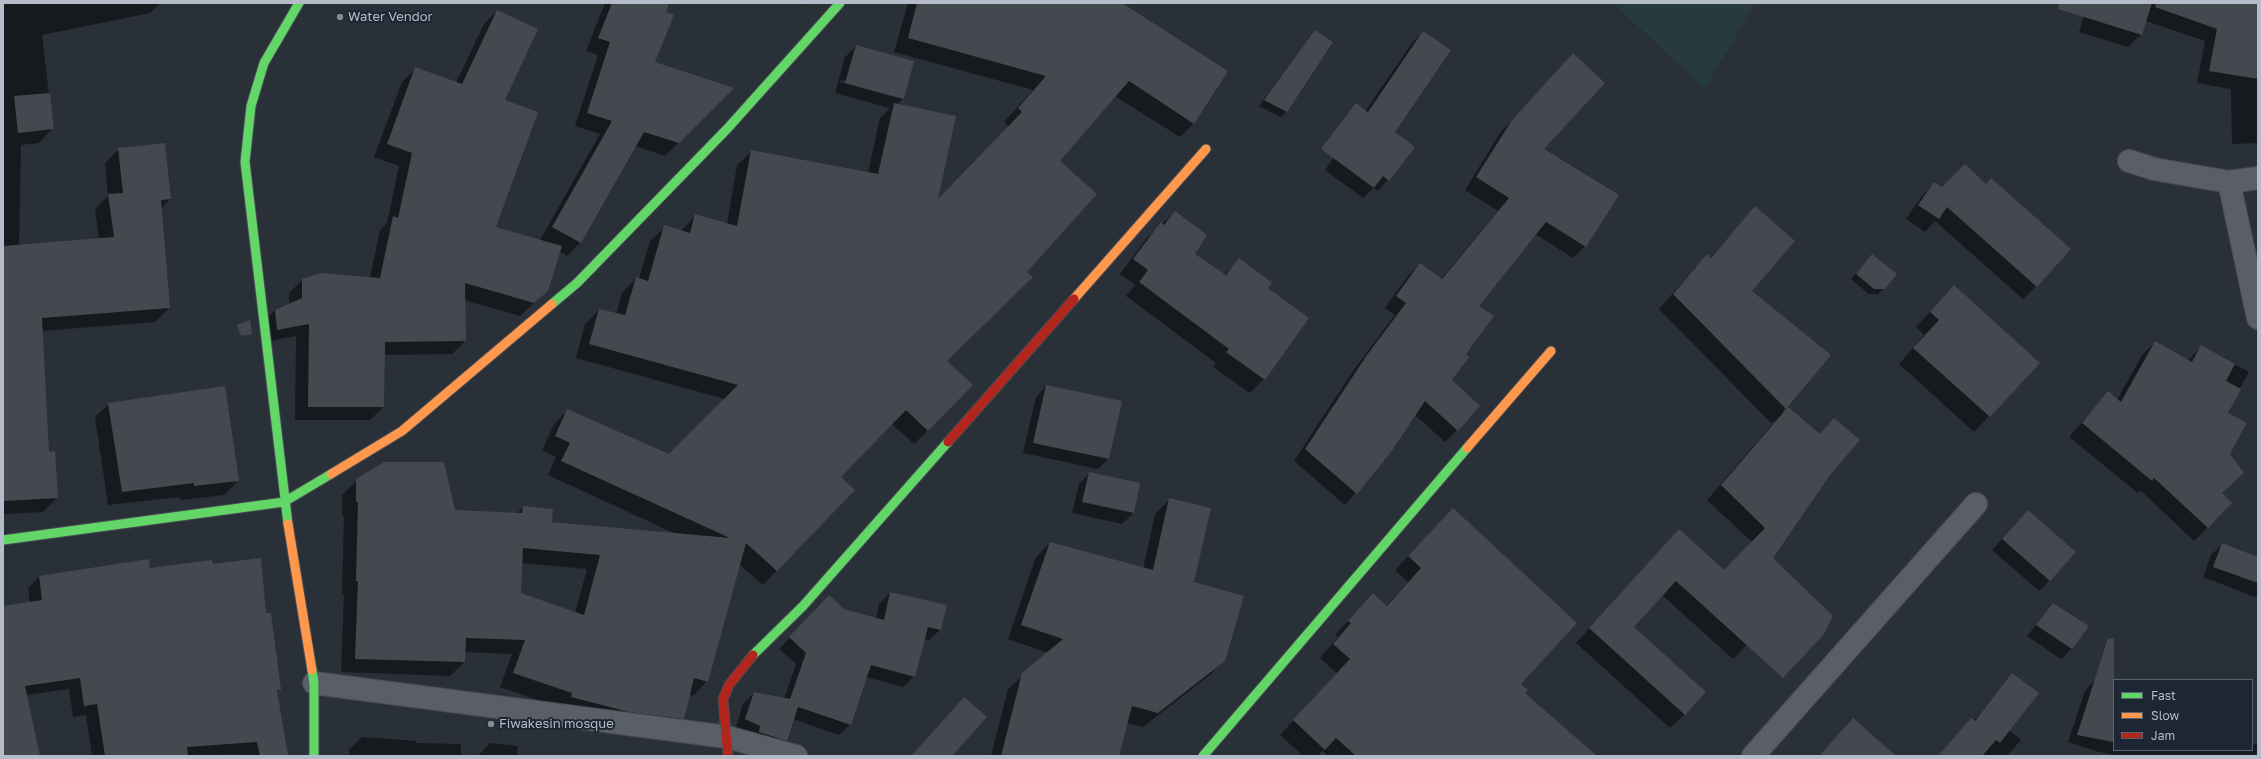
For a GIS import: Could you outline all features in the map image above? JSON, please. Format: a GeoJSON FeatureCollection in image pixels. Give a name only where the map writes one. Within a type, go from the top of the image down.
{"type":"FeatureCollection","features":[{"type":"Feature","properties":{"kind":"street"},"geometry":{"type":"LineString","coordinates":[[299,3],[264,63],[251,106],[245,162],[284,502],[314,683],[314,756]]}},
{"type":"Feature","properties":{"kind":"street"},"geometry":{"type":"LineString","coordinates":[[3,540],[284,502],[402,431],[577,283],[727,129],[840,3]]}},
{"type":"Feature","properties":{"kind":"street"},"geometry":{"type":"LineString","coordinates":[[727,746],[723,699],[729,686],[750,658],[803,606],[1206,149]]}},
{"type":"Feature","properties":{"kind":"street"},"geometry":{"type":"LineString","coordinates":[[2128,161],[2154,169],[2229,182],[2258,178]]}},
{"type":"Feature","properties":{"kind":"street"},"geometry":{"type":"LineString","coordinates":[[2229,182],[2258,318]]}},
{"type":"Feature","properties":{"kind":"street"},"geometry":{"type":"LineString","coordinates":[[1203,756],[1551,351]]}},
{"type":"Feature","properties":{"kind":"street"},"geometry":{"type":"LineString","coordinates":[[1753,756],[1976,504]]}},
{"type":"Feature","properties":{"kind":"street"},"geometry":{"type":"LineString","coordinates":[[314,683],[796,756]]}},
{"type":"Feature","properties":{"kind":"green space"},"geometry":{"type":"Polygon","coordinates":[[[1613,3],[1755,3],[1705,89],[1613,3]]]}},
{"type":"Feature","properties":{"kind":"building"},"geometry":{"type":"Polygon","coordinates":[[[612,3],[669,3],[666,12],[674,15],[655,62],[734,88],[679,143],[644,132],[581,243],[552,227],[612,121],[587,113],[610,42],[598,38],[612,3]]]}},
{"type":"Feature","properties":{"kind":"building"},"geometry":{"type":"Polygon","coordinates":[[[917,3],[1122,3],[1228,71],[1194,124],[1129,81],[1060,161],[1097,194],[1027,272],[1033,277],[947,361],[973,385],[928,431],[906,410],[841,477],[855,490],[777,571],[746,543],[708,682],[694,678],[684,719],[629,712],[571,697],[572,693],[513,673],[525,640],[466,638],[465,662],[355,659],[358,581],[356,581],[358,502],[356,502],[356,479],[384,462],[444,462],[455,510],[522,513],[523,506],[553,509],[552,522],[730,538],[561,461],[570,443],[555,436],[567,409],[669,454],[738,385],[589,344],[599,309],[625,315],[636,277],[648,281],[664,225],[690,233],[695,214],[737,226],[751,150],[878,174],[894,103],[956,116],[938,199],[1022,112],[1018,108],[1046,76],[908,38],[917,3]],[[523,548],[521,593],[584,615],[600,555],[523,548]]]}},
{"type":"Feature","properties":{"kind":"building"},"geometry":{"type":"Polygon","coordinates":[[[2059,3],[2152,3],[2142,35],[2058,9],[2059,3]]]}},
{"type":"Feature","properties":{"kind":"building"},"geometry":{"type":"Polygon","coordinates":[[[2156,3],[2258,3],[2258,79],[2209,71],[2217,29],[2155,7],[2156,3]]]}},
{"type":"Feature","properties":{"kind":"building"},"geometry":{"type":"Polygon","coordinates":[[[497,10],[538,29],[505,100],[538,112],[496,227],[562,246],[548,291],[534,303],[465,283],[466,341],[385,342],[384,407],[308,407],[309,324],[277,330],[275,310],[302,298],[302,279],[320,273],[380,278],[393,216],[398,218],[412,153],[387,144],[415,67],[462,84],[497,10]]]}},
{"type":"Feature","properties":{"kind":"building"},"geometry":{"type":"Polygon","coordinates":[[[1315,30],[1333,42],[1287,112],[1264,100],[1315,30]]]}},
{"type":"Feature","properties":{"kind":"building"},"geometry":{"type":"Polygon","coordinates":[[[1423,31],[1451,50],[1395,132],[1415,147],[1389,181],[1383,176],[1374,188],[1321,149],[1356,103],[1368,112],[1423,31]]]}},
{"type":"Feature","properties":{"kind":"building"},"geometry":{"type":"Polygon","coordinates":[[[856,45],[914,61],[904,99],[845,83],[856,45]]]}},
{"type":"Feature","properties":{"kind":"building"},"geometry":{"type":"Polygon","coordinates":[[[1573,53],[1605,83],[1544,149],[1619,195],[1586,247],[1546,222],[1479,306],[1494,316],[1466,354],[1469,357],[1452,380],[1480,406],[1458,431],[1425,401],[1391,452],[1357,494],[1305,449],[1367,355],[1406,303],[1396,296],[1420,263],[1442,279],[1509,198],[1476,177],[1512,120],[1573,53]]]}},
{"type":"Feature","properties":{"kind":"building"},"geometry":{"type":"Polygon","coordinates":[[[50,93],[54,129],[18,133],[14,96],[50,93]]]}},
{"type":"Feature","properties":{"kind":"building"},"geometry":{"type":"Polygon","coordinates":[[[165,143],[171,199],[161,200],[170,308],[42,318],[49,452],[55,451],[58,498],[3,501],[3,246],[114,237],[108,194],[123,193],[118,148],[165,143]]]}},
{"type":"Feature","properties":{"kind":"building"},"geometry":{"type":"Polygon","coordinates":[[[1965,164],[1986,184],[1991,178],[2071,249],[2037,287],[1947,207],[1939,219],[1918,205],[1934,182],[1942,187],[1965,164]]]}},
{"type":"Feature","properties":{"kind":"building"},"geometry":{"type":"Polygon","coordinates":[[[1755,206],[1795,241],[1752,291],[1831,355],[1786,409],[1673,294],[1707,254],[1711,258],[1755,206]]]}},
{"type":"Feature","properties":{"kind":"building"},"geometry":{"type":"Polygon","coordinates":[[[1175,211],[1207,235],[1195,254],[1226,275],[1239,258],[1272,283],[1268,288],[1309,318],[1265,380],[1226,352],[1229,349],[1139,282],[1148,270],[1133,259],[1161,222],[1164,225],[1175,211]]]}},
{"type":"Feature","properties":{"kind":"building"},"geometry":{"type":"Polygon","coordinates":[[[1872,254],[1897,274],[1885,289],[1874,289],[1856,274],[1872,254]]]}},
{"type":"Feature","properties":{"kind":"building"},"geometry":{"type":"Polygon","coordinates":[[[1954,285],[2040,363],[1990,417],[1913,348],[1939,320],[1930,312],[1954,285]]]}},
{"type":"Feature","properties":{"kind":"building"},"geometry":{"type":"Polygon","coordinates":[[[250,320],[252,334],[241,336],[237,325],[250,320]]]}},
{"type":"Feature","properties":{"kind":"building"},"geometry":{"type":"Polygon","coordinates":[[[2155,341],[2192,362],[2201,345],[2235,364],[2226,381],[2241,389],[2228,413],[2247,423],[2230,454],[2244,473],[2222,493],[2232,503],[2208,528],[2154,478],[2152,481],[2082,423],[2108,391],[2121,402],[2155,341]]]}},
{"type":"Feature","properties":{"kind":"building"},"geometry":{"type":"Polygon","coordinates":[[[1046,385],[1122,401],[1109,459],[1033,443],[1046,385]]]}},
{"type":"Feature","properties":{"kind":"building"},"geometry":{"type":"Polygon","coordinates":[[[225,386],[239,481],[194,486],[194,483],[122,492],[108,403],[225,386]]]}},
{"type":"Feature","properties":{"kind":"building"},"geometry":{"type":"Polygon","coordinates":[[[1788,407],[1820,434],[1834,418],[1860,440],[1830,475],[1773,558],[1833,616],[1824,634],[1783,678],[1676,581],[1634,627],[1706,692],[1685,715],[1589,628],[1679,529],[1724,570],[1765,528],[1721,485],[1788,407]]]}},
{"type":"Feature","properties":{"kind":"building"},"geometry":{"type":"Polygon","coordinates":[[[1089,472],[1140,483],[1134,513],[1082,502],[1089,472]]]}},
{"type":"Feature","properties":{"kind":"building"},"geometry":{"type":"Polygon","coordinates":[[[1169,498],[1211,508],[1194,582],[1244,596],[1225,661],[1158,713],[1132,706],[1119,756],[1001,756],[1022,673],[1063,639],[1021,625],[1050,542],[1153,570],[1169,498]]]}},
{"type":"Feature","properties":{"kind":"building"},"geometry":{"type":"Polygon","coordinates":[[[1453,508],[1577,623],[1521,684],[1528,690],[1525,693],[1597,756],[1356,756],[1336,738],[1325,750],[1293,720],[1350,659],[1333,644],[1351,623],[1348,621],[1373,593],[1387,606],[1421,568],[1408,556],[1453,508]]]}},
{"type":"Feature","properties":{"kind":"building"},"geometry":{"type":"Polygon","coordinates":[[[2028,510],[2076,552],[2050,581],[2002,539],[2028,510]]]}},
{"type":"Feature","properties":{"kind":"building"},"geometry":{"type":"Polygon","coordinates":[[[2222,543],[2258,557],[2258,583],[2213,567],[2222,543]]]}},
{"type":"Feature","properties":{"kind":"building"},"geometry":{"type":"Polygon","coordinates":[[[261,558],[266,613],[271,613],[281,690],[277,690],[288,756],[260,756],[257,742],[187,747],[188,756],[105,756],[97,704],[84,706],[80,678],[25,686],[40,756],[3,756],[3,606],[42,600],[39,576],[149,559],[150,568],[212,560],[213,564],[261,558]]]}},
{"type":"Feature","properties":{"kind":"building"},"geometry":{"type":"Polygon","coordinates":[[[890,592],[947,605],[941,630],[928,627],[915,677],[871,665],[851,725],[798,707],[787,741],[759,732],[760,726],[745,719],[754,692],[790,699],[806,653],[789,637],[829,595],[844,609],[884,620],[890,592]]]}},
{"type":"Feature","properties":{"kind":"building"},"geometry":{"type":"Polygon","coordinates":[[[2053,603],[2089,626],[2072,649],[2036,625],[2053,603]]]}},
{"type":"Feature","properties":{"kind":"building"},"geometry":{"type":"Polygon","coordinates":[[[2108,638],[2114,639],[2113,742],[2077,735],[2108,638]]]}},
{"type":"Feature","properties":{"kind":"building"},"geometry":{"type":"Polygon","coordinates":[[[2012,673],[2039,693],[2000,743],[1996,740],[1982,756],[1938,756],[1971,718],[1975,721],[2012,673]]]}},
{"type":"Feature","properties":{"kind":"building"},"geometry":{"type":"Polygon","coordinates":[[[964,697],[987,717],[952,756],[911,756],[964,697]]]}},
{"type":"Feature","properties":{"kind":"building"},"geometry":{"type":"Polygon","coordinates":[[[1853,718],[1896,756],[1819,756],[1853,718]]]}},
{"type":"Feature","properties":{"kind":"traffic: fast"},"geometry":{"type":"LineString","coordinates":[[288,524],[245,162],[251,106],[264,63],[299,3]]}},
{"type":"Feature","properties":{"kind":"traffic: fast"},"geometry":{"type":"LineString","coordinates":[[552,304],[577,283],[727,129],[840,3]]}},
{"type":"Feature","properties":{"kind":"traffic: fast"},"geometry":{"type":"LineString","coordinates":[[753,655],[803,606],[948,442]]}},
{"type":"Feature","properties":{"kind":"traffic: fast"},"geometry":{"type":"LineString","coordinates":[[1203,756],[1467,448]]}},
{"type":"Feature","properties":{"kind":"traffic: fast"},"geometry":{"type":"LineString","coordinates":[[3,540],[284,502],[331,474]]}},
{"type":"Feature","properties":{"kind":"traffic: fast"},"geometry":{"type":"LineString","coordinates":[[312,670],[314,683],[314,756]]}},
{"type":"Feature","properties":{"kind":"traffic: slow"},"geometry":{"type":"LineString","coordinates":[[1074,299],[1206,149]]}},
{"type":"Feature","properties":{"kind":"traffic: slow"},"geometry":{"type":"LineString","coordinates":[[331,474],[402,431],[552,304]]}},
{"type":"Feature","properties":{"kind":"traffic: slow"},"geometry":{"type":"LineString","coordinates":[[1467,448],[1551,351]]}},
{"type":"Feature","properties":{"kind":"traffic: slow"},"geometry":{"type":"LineString","coordinates":[[288,524],[312,670]]}},
{"type":"Feature","properties":{"kind":"traffic: jam"},"geometry":{"type":"LineString","coordinates":[[948,442],[1074,299]]}},
{"type":"Feature","properties":{"kind":"traffic: jam"},"geometry":{"type":"LineString","coordinates":[[728,756],[723,699],[729,685],[753,655]]}},
{"type":"Feature","properties":{"kind":"place","name":"Water Vendor"},"geometry":{"type":"Point","coordinates":[340,17]}},
{"type":"Feature","properties":{"kind":"place","name":"Fiwakesin mosque"},"geometry":{"type":"Point","coordinates":[491,724]}}]}
